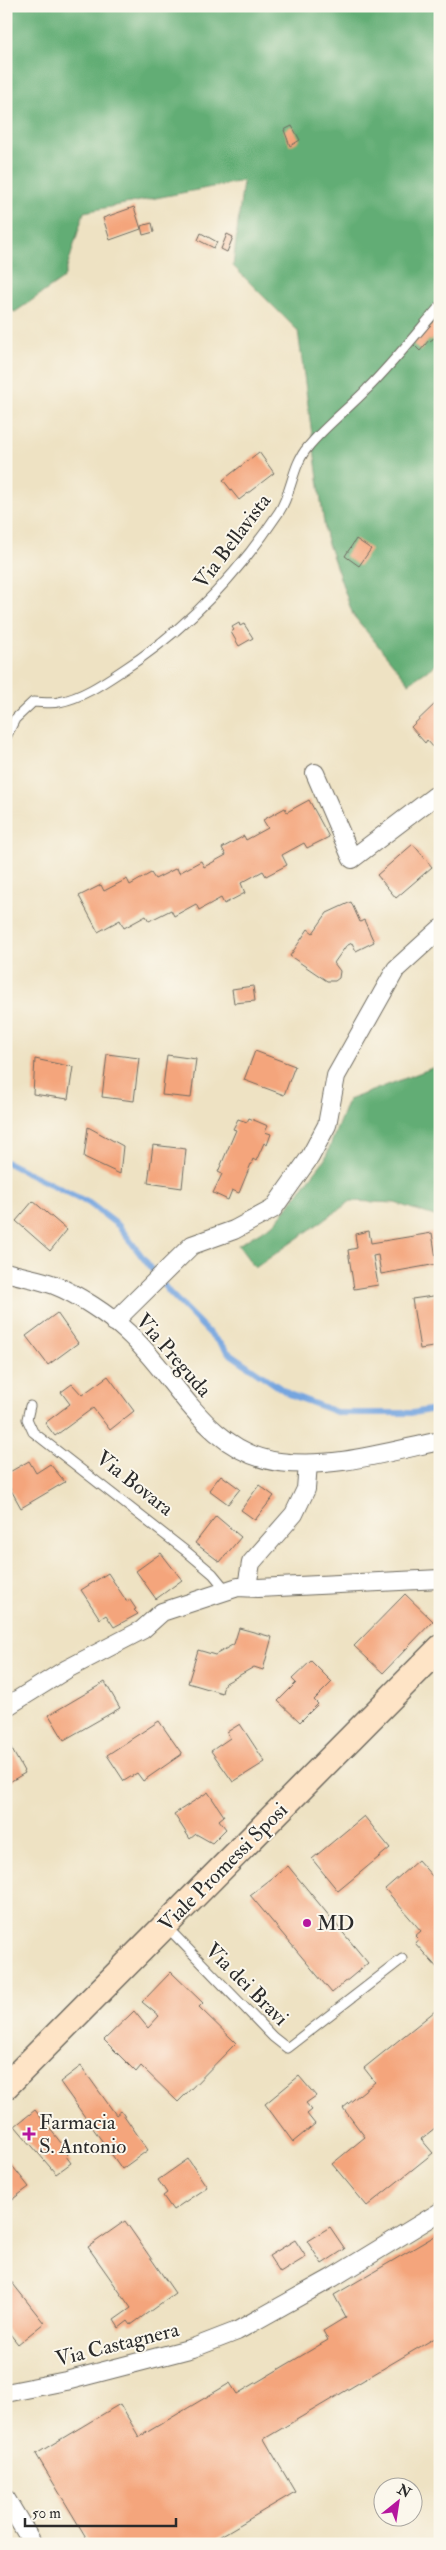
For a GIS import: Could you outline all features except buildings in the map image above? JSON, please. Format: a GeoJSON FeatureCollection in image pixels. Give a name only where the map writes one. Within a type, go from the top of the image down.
{"type":"FeatureCollection","features":[{"type":"Feature","properties":{"kind":"main road","name":"Viale Promessi Sposi"},"geometry":{"type":"LineString","coordinates":[[6,2086],[440,1648]]}},
{"type":"Feature","properties":{"kind":"street"},"geometry":{"type":"LineString","coordinates":[[315,773],[352,859],[435,796],[440,801]]}},
{"type":"Feature","properties":{"kind":"street"},"geometry":{"type":"LineString","coordinates":[[114,1322],[192,1245],[234,1230],[273,1209],[310,1157],[327,1125],[336,1076],[396,969],[440,929]]}},
{"type":"Feature","properties":{"kind":"street","name":"Via Preguda"},"geometry":{"type":"LineString","coordinates":[[6,1272],[53,1284],[114,1322],[141,1346],[194,1411],[225,1439],[261,1458],[277,1462],[332,1463],[440,1441]]}},
{"type":"Feature","properties":{"kind":"street"},"geometry":{"type":"LineString","coordinates":[[247,1586],[251,1563],[294,1514],[306,1489],[308,1464]]}},
{"type":"Feature","properties":{"kind":"street"},"geometry":{"type":"LineString","coordinates":[[6,1707],[67,1669],[142,1630],[162,1612],[227,1591],[247,1586],[258,1588],[440,1579]]}},
{"type":"Feature","properties":{"kind":"street","name":"Via Castagnera"},"geometry":{"type":"LineString","coordinates":[[6,2393],[66,2381],[192,2348],[236,2331],[332,2278],[440,2212]]}},
{"type":"Feature","properties":{"kind":"street"},"geometry":{"type":"LineString","coordinates":[[6,2499],[32,2544]]}},
{"type":"Feature","properties":{"kind":"lane","name":"Via Bellavista"},"geometry":{"type":"LineString","coordinates":[[6,737],[15,720],[33,702],[58,702],[77,697],[107,681],[168,640],[204,607],[280,512],[291,490],[297,466],[307,448],[368,388],[440,306]]}},
{"type":"Feature","properties":{"kind":"lane","name":"Via Bovara"},"geometry":{"type":"LineString","coordinates":[[30,1406],[27,1419],[33,1432],[187,1552],[213,1574],[227,1591]]}},
{"type":"Feature","properties":{"kind":"lane","name":"Via dei Bravi"},"geometry":{"type":"LineString","coordinates":[[165,1926],[273,2037],[287,2048],[402,1959]]}},
{"type":"Feature","properties":{"kind":"green space"},"geometry":{"type":"Polygon","coordinates":[[[6,6],[440,6],[440,662],[409,683],[353,615],[326,538],[298,331],[233,266],[243,181],[84,212],[64,278],[15,312],[6,308],[6,6]]]}},
{"type":"Feature","properties":{"kind":"green space"},"geometry":{"type":"Polygon","coordinates":[[[440,1065],[440,1218],[395,1203],[351,1201],[255,1268],[238,1245],[275,1223],[325,1159],[348,1100],[440,1065]]]}},
{"type":"Feature","properties":{"kind":"waterway"},"geometry":{"type":"LineString","coordinates":[[6,1162],[89,1203],[119,1226],[169,1292],[229,1353],[289,1394],[339,1413],[413,1413],[440,1408]]}},
{"type":"Feature","properties":{"kind":"place","name":"MD"},"geometry":{"type":"Point","coordinates":[307,1923]}},
{"type":"Feature","properties":{"kind":"place","name":"Farmacia S. Antonio"},"geometry":{"type":"Point","coordinates":[29,2134]}}]}
